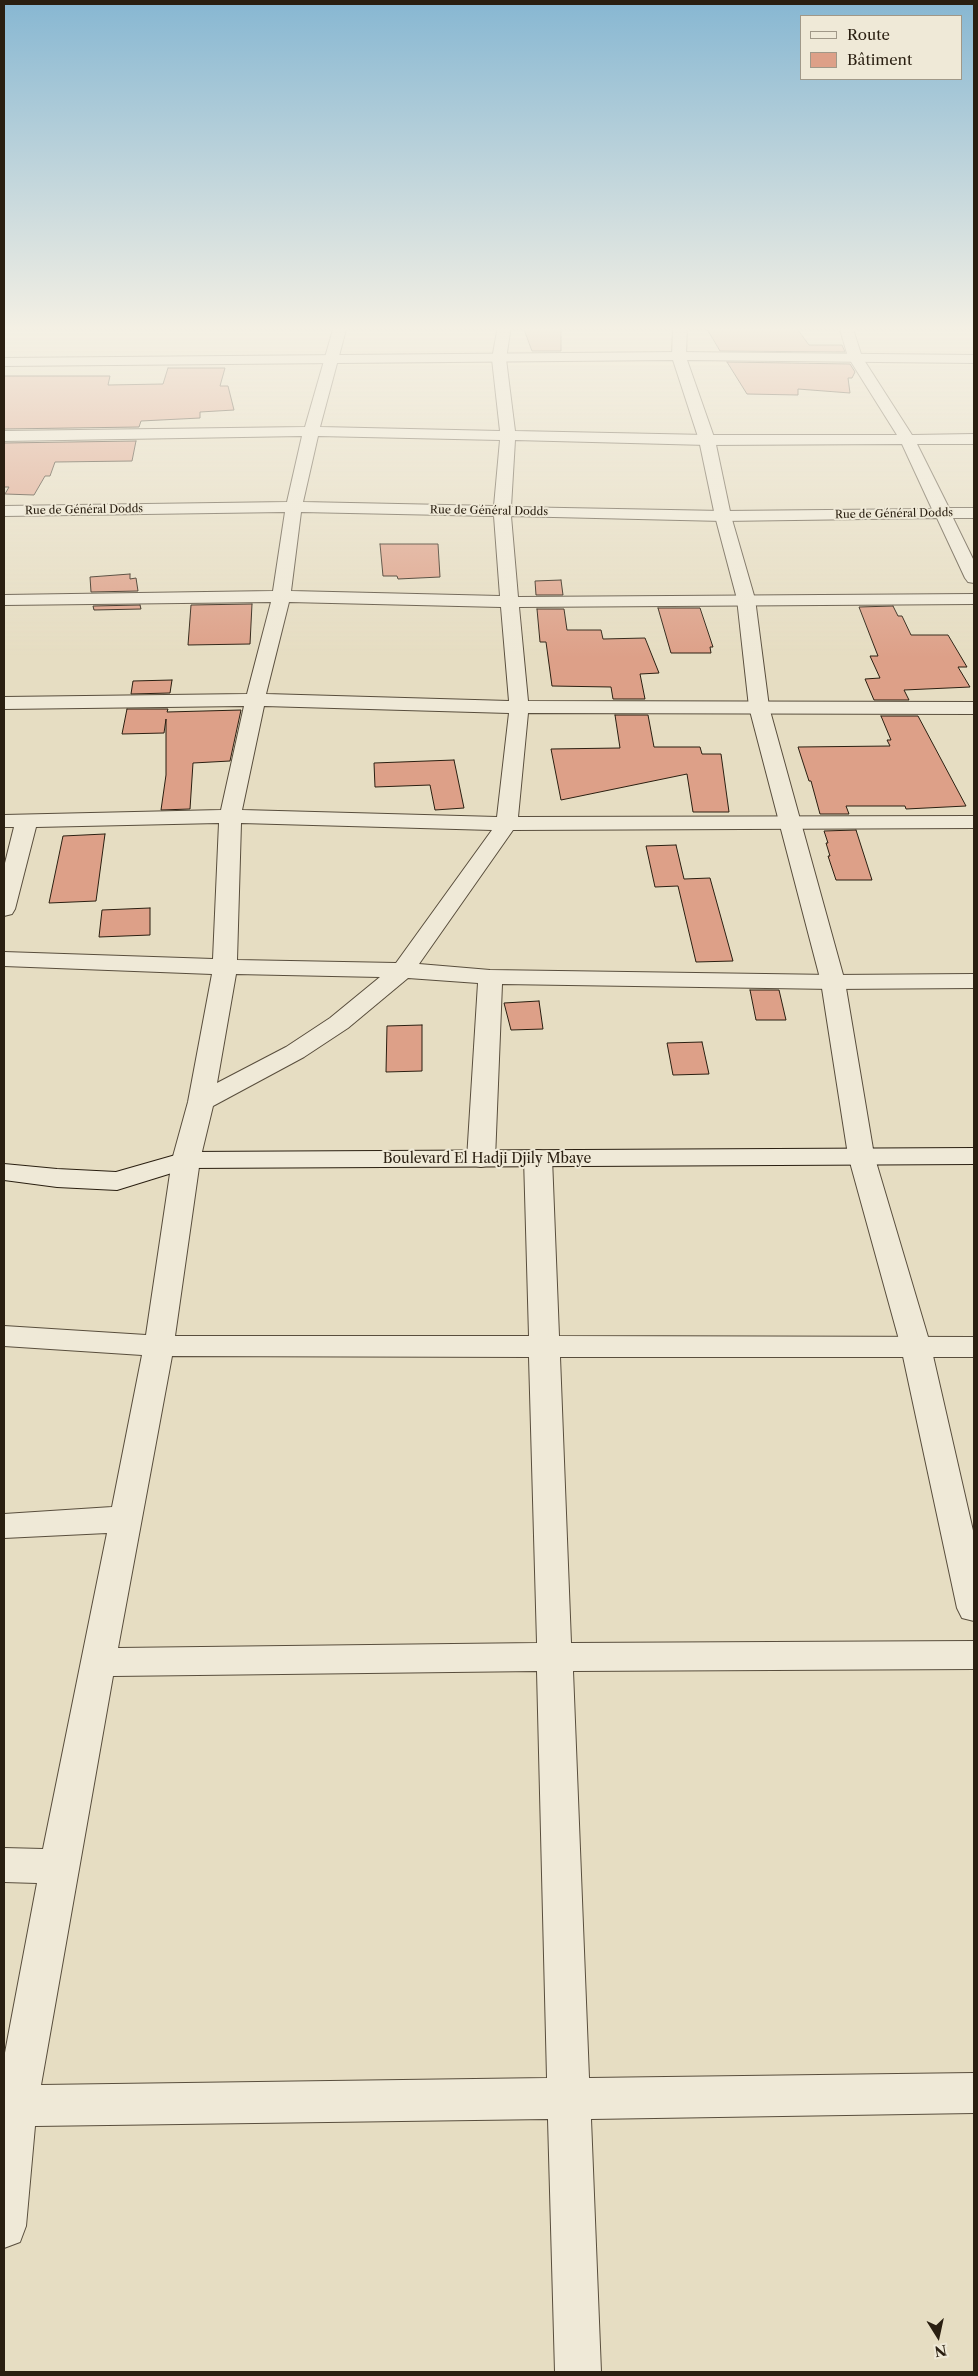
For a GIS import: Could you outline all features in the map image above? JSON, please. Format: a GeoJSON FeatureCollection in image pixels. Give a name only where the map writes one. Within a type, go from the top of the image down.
{"type":"FeatureCollection","features":[{"type":"Feature","properties":{"kind":"street"},"geometry":{"type":"LineString","coordinates":[[4,2226],[16,2106],[59,1866],[159,1346],[186,1160],[201,1102],[225,967],[230,816],[255,700],[282,596],[294,507],[310,437]]}},
{"type":"Feature","properties":{"kind":"street"},"geometry":{"type":"LineString","coordinates":[[201,1102],[295,1052],[324,1033],[403,970],[507,824],[519,707],[502,511],[508,437]]}},
{"type":"Feature","properties":{"kind":"street"},"geometry":{"type":"LineString","coordinates":[[552,437],[707,440],[974,439]]}},
{"type":"Feature","properties":{"kind":"street"},"geometry":{"type":"LineString","coordinates":[[706,437],[723,516],[746,599],[759,707],[833,982],[861,1155],[916,1347],[974,1608]]}},
{"type":"Feature","properties":{"kind":"street"},"geometry":{"type":"LineString","coordinates":[[907,439],[974,578]]}},
{"type":"Feature","properties":{"kind":"street","name":"Rue de Général Dodds"},"geometry":{"type":"LineString","coordinates":[[4,511],[294,507],[723,516],[974,513]]}},
{"type":"Feature","properties":{"kind":"street"},"geometry":{"type":"LineString","coordinates":[[4,600],[282,596],[510,602],[974,599]]}},
{"type":"Feature","properties":{"kind":"street"},"geometry":{"type":"LineString","coordinates":[[4,703],[255,700],[519,707],[974,708]]}},
{"type":"Feature","properties":{"kind":"street"},"geometry":{"type":"LineString","coordinates":[[4,821],[230,816],[507,824],[974,822]]}},
{"type":"Feature","properties":{"kind":"street"},"geometry":{"type":"LineString","coordinates":[[4,910],[27,820]]}},
{"type":"Feature","properties":{"kind":"street"},"geometry":{"type":"LineString","coordinates":[[4,959],[225,967],[403,970],[490,977],[833,982],[974,981]]}},
{"type":"Feature","properties":{"kind":"street"},"geometry":{"type":"LineString","coordinates":[[482,1159],[490,977]]}},
{"type":"Feature","properties":{"kind":"street","name":"Boulevard El Hadji Djily Mbaye"},"geometry":{"type":"LineString","coordinates":[[4,1172],[57,1178],[117,1181],[186,1160],[861,1155],[974,1156]]}},
{"type":"Feature","properties":{"kind":"street"},"geometry":{"type":"LineString","coordinates":[[538,1158],[578,2372]]}},
{"type":"Feature","properties":{"kind":"street"},"geometry":{"type":"LineString","coordinates":[[4,1336],[159,1346],[974,1347]]}},
{"type":"Feature","properties":{"kind":"street"},"geometry":{"type":"LineString","coordinates":[[4,1526],[127,1519]]}},
{"type":"Feature","properties":{"kind":"street"},"geometry":{"type":"LineString","coordinates":[[99,1662],[974,1655]]}},
{"type":"Feature","properties":{"kind":"street"},"geometry":{"type":"LineString","coordinates":[[4,1865],[59,1866]]}},
{"type":"Feature","properties":{"kind":"street"},"geometry":{"type":"LineString","coordinates":[[16,2106],[570,2100],[974,2093]]}},
{"type":"Feature","properties":{"kind":"building"},"geometry":{"type":"Polygon","coordinates":[[[136,441],[132,461],[55,462],[50,476],[45,476],[34,495],[5,494],[9,487],[4,487],[4,443],[136,441]]]}},
{"type":"Feature","properties":{"kind":"building"},"geometry":{"type":"Polygon","coordinates":[[[380,544],[438,544],[440,577],[398,579],[397,576],[383,576],[380,544]]]}},
{"type":"Feature","properties":{"kind":"building"},"geometry":{"type":"Polygon","coordinates":[[[130,574],[130,579],[136,578],[138,591],[91,592],[90,577],[130,574]]]}},
{"type":"Feature","properties":{"kind":"building"},"geometry":{"type":"Polygon","coordinates":[[[561,580],[563,595],[536,595],[535,581],[561,580]]]}},
{"type":"Feature","properties":{"kind":"building"},"geometry":{"type":"Polygon","coordinates":[[[252,604],[250,644],[188,645],[191,605],[252,604]]]}},
{"type":"Feature","properties":{"kind":"building"},"geometry":{"type":"Polygon","coordinates":[[[140,605],[141,609],[94,610],[93,606],[140,605]]]}},
{"type":"Feature","properties":{"kind":"building"},"geometry":{"type":"Polygon","coordinates":[[[893,606],[898,616],[902,616],[911,635],[948,635],[967,667],[958,667],[970,687],[904,690],[909,700],[874,700],[865,679],[880,678],[870,656],[878,656],[859,607],[893,606]]]}},
{"type":"Feature","properties":{"kind":"building"},"geometry":{"type":"Polygon","coordinates":[[[658,608],[700,608],[713,647],[710,647],[711,653],[671,653],[658,608]]]}},
{"type":"Feature","properties":{"kind":"building"},"geometry":{"type":"Polygon","coordinates":[[[537,609],[564,609],[567,630],[601,630],[603,639],[645,638],[659,673],[640,674],[645,699],[613,699],[611,687],[552,686],[546,642],[540,642],[537,609]]]}},
{"type":"Feature","properties":{"kind":"building"},"geometry":{"type":"Polygon","coordinates":[[[172,680],[170,693],[131,694],[133,681],[172,680]]]}},
{"type":"Feature","properties":{"kind":"building"},"geometry":{"type":"Polygon","coordinates":[[[127,709],[168,709],[167,712],[241,710],[230,761],[193,763],[190,809],[161,810],[166,775],[166,719],[164,733],[122,734],[127,709]]]}},
{"type":"Feature","properties":{"kind":"building"},"geometry":{"type":"Polygon","coordinates":[[[615,715],[648,715],[654,747],[700,747],[702,754],[721,754],[729,812],[693,812],[687,774],[561,800],[551,749],[620,748],[615,715]]]}},
{"type":"Feature","properties":{"kind":"building"},"geometry":{"type":"Polygon","coordinates":[[[881,716],[918,716],[966,806],[906,809],[905,806],[846,806],[849,814],[820,814],[811,781],[809,781],[798,747],[890,746],[887,740],[891,740],[881,716]]]}},
{"type":"Feature","properties":{"kind":"building"},"geometry":{"type":"Polygon","coordinates":[[[454,760],[464,808],[435,810],[430,785],[375,787],[374,763],[454,760]]]}},
{"type":"Feature","properties":{"kind":"building"},"geometry":{"type":"Polygon","coordinates":[[[856,830],[872,880],[836,880],[828,856],[830,856],[826,843],[828,843],[824,831],[856,830]]]}},
{"type":"Feature","properties":{"kind":"building"},"geometry":{"type":"Polygon","coordinates":[[[105,834],[96,901],[49,903],[63,836],[105,834]]]}},
{"type":"Feature","properties":{"kind":"building"},"geometry":{"type":"Polygon","coordinates":[[[676,845],[684,879],[710,878],[733,961],[696,962],[678,886],[655,887],[646,846],[676,845]]]}},
{"type":"Feature","properties":{"kind":"building"},"geometry":{"type":"Polygon","coordinates":[[[150,908],[150,935],[99,937],[102,910],[150,908]]]}},
{"type":"Feature","properties":{"kind":"building"},"geometry":{"type":"Polygon","coordinates":[[[750,990],[779,990],[786,1020],[756,1020],[750,990]]]}},
{"type":"Feature","properties":{"kind":"building"},"geometry":{"type":"Polygon","coordinates":[[[539,1001],[543,1029],[511,1030],[504,1003],[539,1001]]]}},
{"type":"Feature","properties":{"kind":"building"},"geometry":{"type":"Polygon","coordinates":[[[422,1025],[422,1071],[386,1072],[387,1026],[422,1025]]]}},
{"type":"Feature","properties":{"kind":"building"},"geometry":{"type":"Polygon","coordinates":[[[702,1042],[709,1074],[673,1075],[667,1043],[702,1042]]]}}]}
